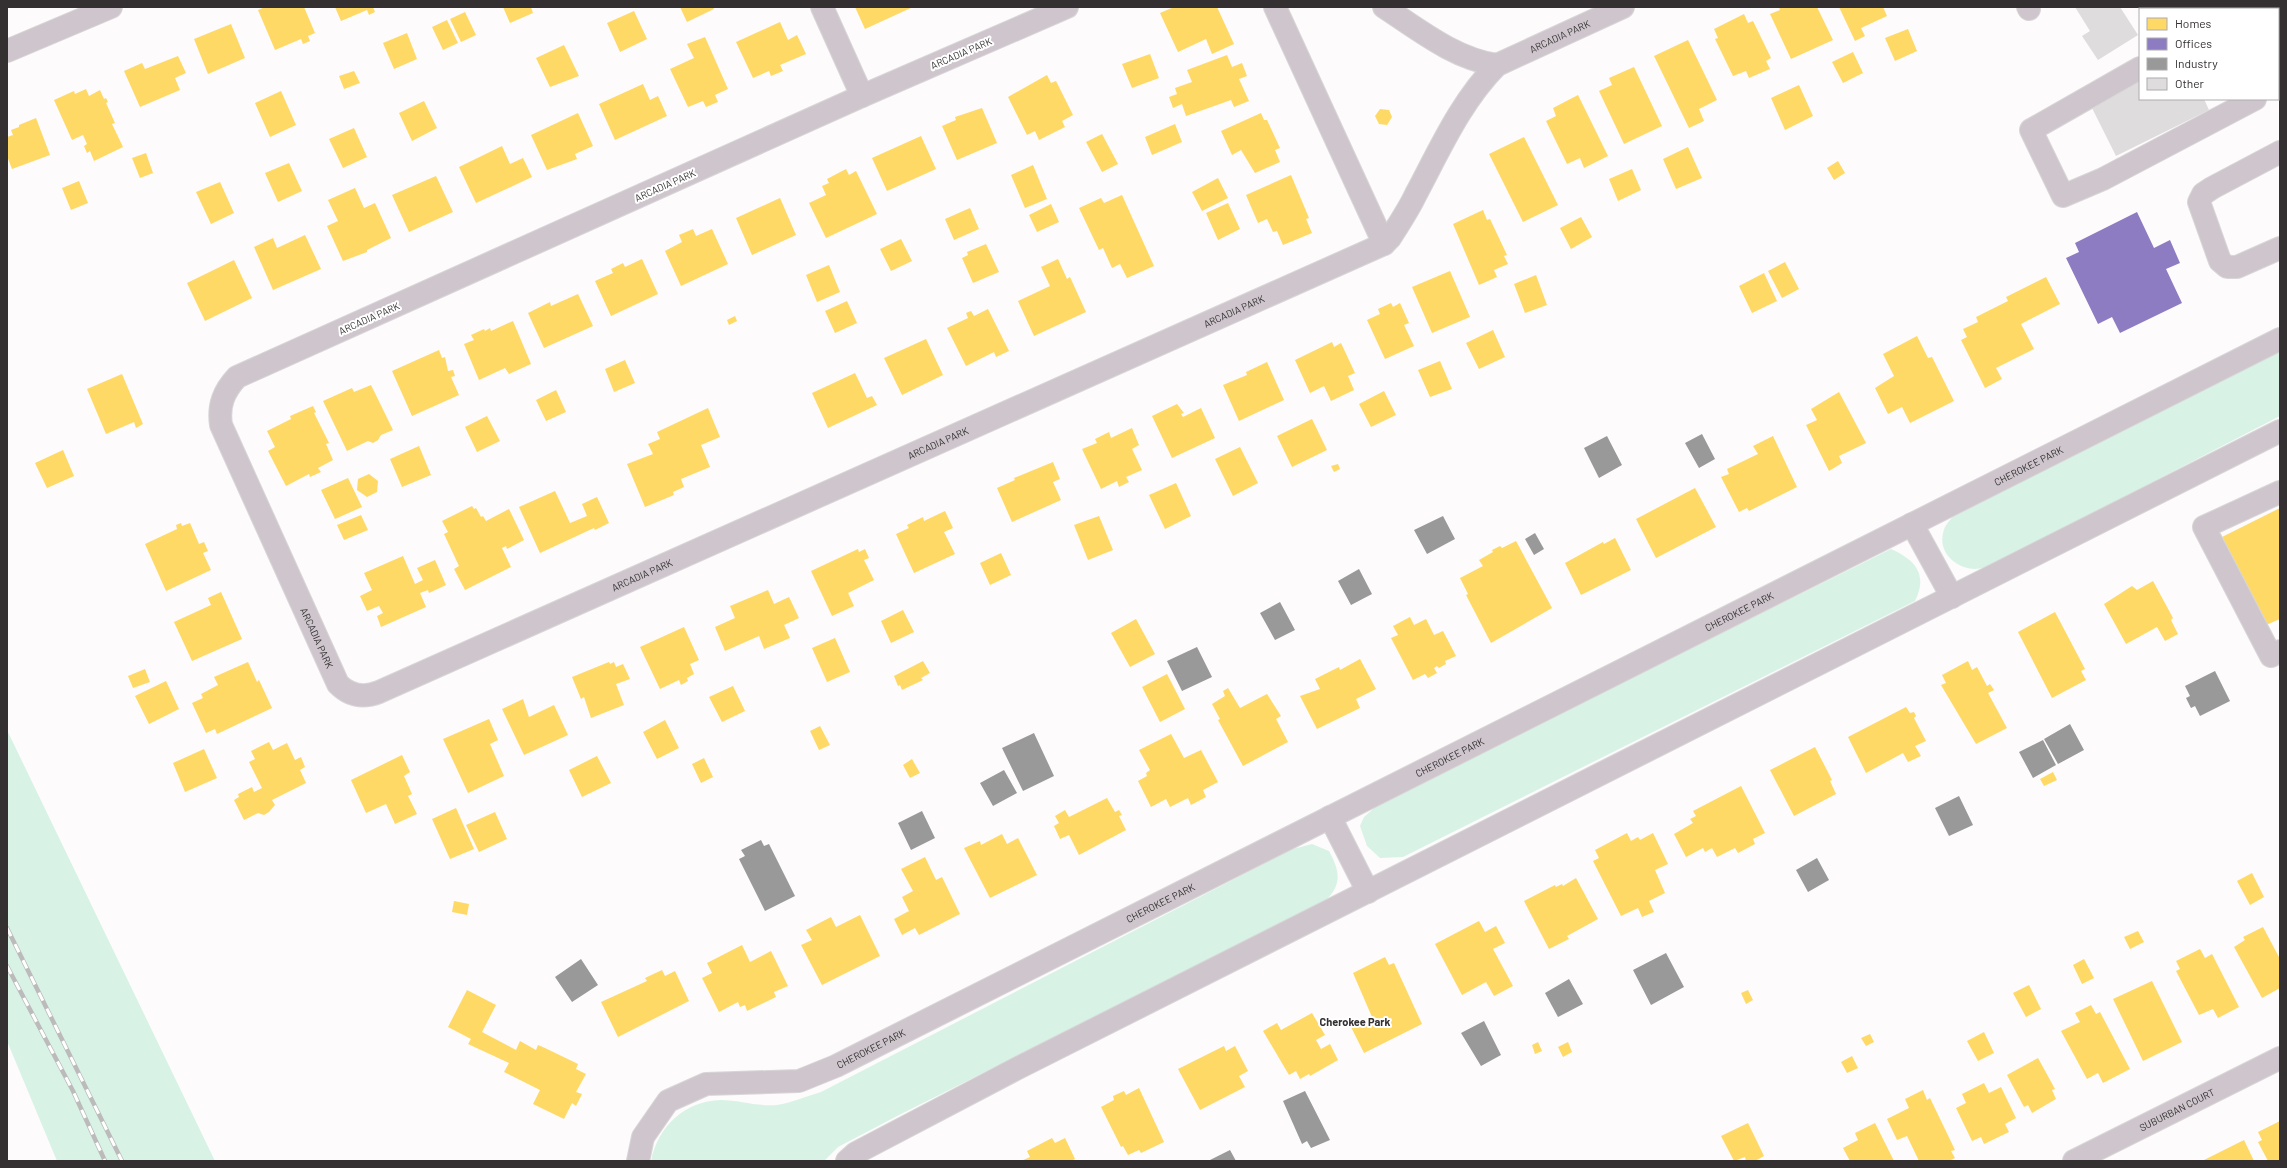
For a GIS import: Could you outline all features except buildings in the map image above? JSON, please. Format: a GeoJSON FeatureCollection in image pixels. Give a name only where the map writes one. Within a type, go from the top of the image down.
{"type":"FeatureCollection","features":[{"type":"Feature","properties":{"kind":"street"},"geometry":{"type":"LineString","coordinates":[[7,51],[111,7]]}},
{"type":"Feature","properties":{"kind":"street"},"geometry":{"type":"LineString","coordinates":[[822,7],[862,96]]}},
{"type":"Feature","properties":{"kind":"street","name":"ARCADIA PARK"},"geometry":{"type":"LineString","coordinates":[[1067,7],[862,96],[237,377],[227,388],[223,398],[220,417],[221,425],[338,684],[344,690],[358,696],[368,696],[379,692],[1384,244],[1390,238],[1416,196],[1442,141],[1477,88],[1498,65],[1623,7]]}},
{"type":"Feature","properties":{"kind":"street"},"geometry":{"type":"LineString","coordinates":[[1275,7],[1384,244]]}},
{"type":"Feature","properties":{"kind":"street"},"geometry":{"type":"LineString","coordinates":[[1384,7],[1446,46],[1474,60],[1498,65]]}},
{"type":"Feature","properties":{"kind":"street"},"geometry":{"type":"LineString","coordinates":[[2139,69],[2031,130],[2063,196],[2103,178],[2253,100]]}},
{"type":"Feature","properties":{"kind":"street"},"geometry":{"type":"LineString","coordinates":[[2280,152],[2212,188],[2203,194],[2199,202],[2220,261],[2227,267],[2236,267],[2280,248]]}},
{"type":"Feature","properties":{"kind":"street","name":"CHEROKEE PARK"},"geometry":{"type":"LineString","coordinates":[[638,1161],[643,1138],[668,1101],[706,1084],[799,1081],[824,1071],[2280,339]]}},
{"type":"Feature","properties":{"kind":"street"},"geometry":{"type":"LineString","coordinates":[[847,1161],[856,1152],[1016,1069],[2280,431]]}},
{"type":"Feature","properties":{"kind":"street"},"geometry":{"type":"LineString","coordinates":[[2275,644],[2204,527],[2280,492]]}},
{"type":"Feature","properties":{"kind":"street"},"geometry":{"type":"LineString","coordinates":[[1912,524],[1952,597]]}},
{"type":"Feature","properties":{"kind":"street"},"geometry":{"type":"LineString","coordinates":[[1330,817],[1368,892]]}},
{"type":"Feature","properties":{"kind":"street","name":"SUBURBAN COURT"},"geometry":{"type":"LineString","coordinates":[[2074,1161],[2280,1058]]}},
{"type":"Feature","properties":{"kind":"green space"},"geometry":{"type":"Polygon","coordinates":[[[2280,351],[2280,416],[1994,564],[1977,569],[1967,568],[1960,565],[1948,556],[1943,543],[1943,535],[1945,527],[1954,515],[2280,351]]]}},
{"type":"Feature","properties":{"kind":"green space"},"geometry":{"type":"Polygon","coordinates":[[[1891,549],[1907,558],[1917,569],[1920,576],[1920,583],[1919,592],[1915,601],[1403,857],[1380,858],[1367,846],[1360,826],[1364,817],[1380,803],[1891,549]]]}},
{"type":"Feature","properties":{"kind":"green space"},"geometry":{"type":"Polygon","coordinates":[[[7,730],[215,1161],[57,1161],[7,1041],[7,730]]]}},
{"type":"Feature","properties":{"kind":"green space"},"geometry":{"type":"Polygon","coordinates":[[[1312,844],[1329,851],[1336,866],[1338,879],[1334,891],[1323,903],[901,1114],[838,1147],[824,1161],[651,1161],[660,1137],[667,1127],[675,1118],[696,1105],[708,1101],[721,1100],[763,1105],[777,1105],[821,1092],[1293,849],[1312,844]]]}},
{"type":"Feature","properties":{"kind":"railway"},"geometry":{"type":"LineString","coordinates":[[7,928],[122,1161]]}},
{"type":"Feature","properties":{"kind":"railway"},"geometry":{"type":"LineString","coordinates":[[7,966],[73,1091],[105,1161]]}},
{"type":"Feature","properties":{"kind":"district","name":"Cherokee Park"},"geometry":{"type":"Point","coordinates":[1355,1021]}}]}
